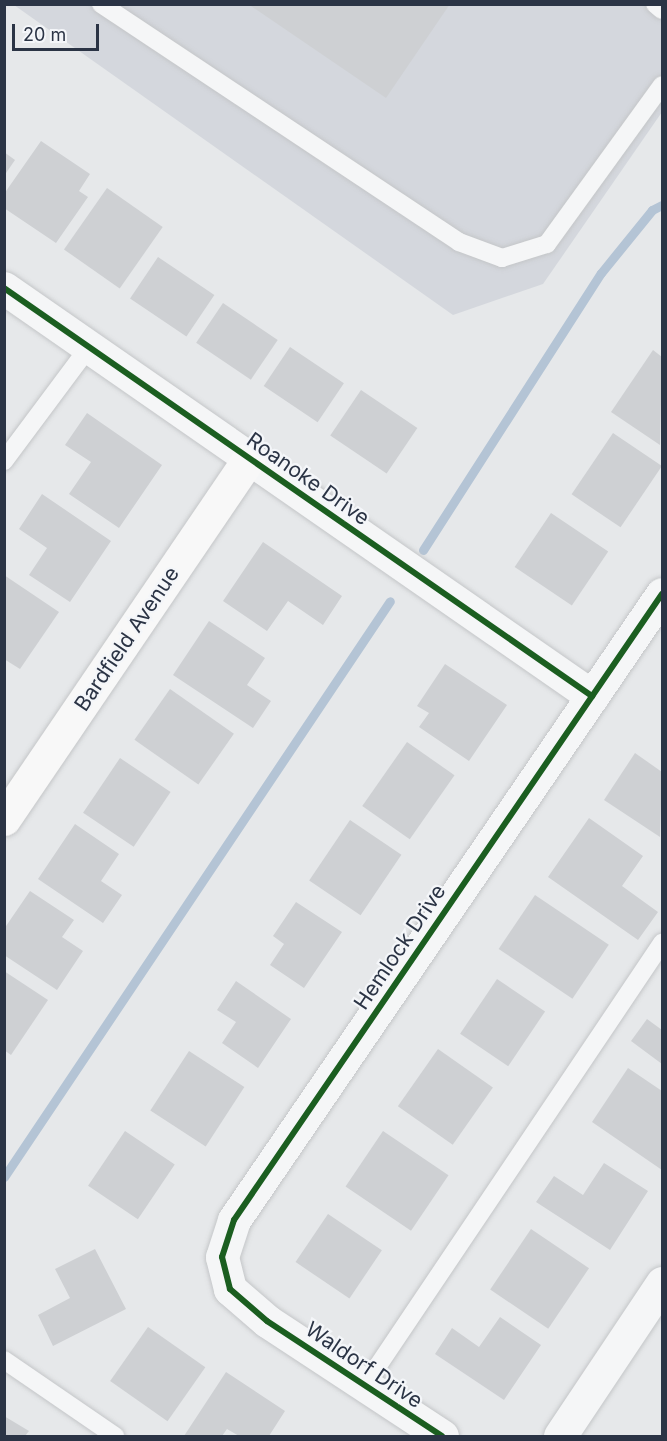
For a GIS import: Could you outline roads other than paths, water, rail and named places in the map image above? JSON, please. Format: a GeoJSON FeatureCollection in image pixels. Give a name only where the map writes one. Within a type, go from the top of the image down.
{"type":"FeatureCollection","features":[{"type":"Feature","properties":{"kind":"street","name":"Roanoke Drive"},"geometry":{"type":"LineString","coordinates":[[4,288],[592,696]]}},
{"type":"Feature","properties":{"kind":"street","name":"Bardfield Avenue"},"geometry":{"type":"LineString","coordinates":[[4,819],[249,459]]}},
{"type":"Feature","properties":{"kind":"street","name":"Hemlock Drive"},"geometry":{"type":"LineString","coordinates":[[267,1321],[230,1289],[222,1257],[234,1220],[663,594]]}},
{"type":"Feature","properties":{"kind":"street"},"geometry":{"type":"LineString","coordinates":[[560,1437],[663,1283]]}},
{"type":"Feature","properties":{"kind":"street","name":"Waldorf Drive"},"geometry":{"type":"LineString","coordinates":[[267,1321],[442,1437]]}},
{"type":"Feature","properties":{"kind":"lane"},"geometry":{"type":"LineString","coordinates":[[101,4],[459,242],[502,258],[548,244],[663,85]]}},
{"type":"Feature","properties":{"kind":"lane"},"geometry":{"type":"LineString","coordinates":[[655,4],[663,10]]}},
{"type":"Feature","properties":{"kind":"lane"},"geometry":{"type":"LineString","coordinates":[[4,461],[89,347]]}},
{"type":"Feature","properties":{"kind":"lane"},"geometry":{"type":"LineString","coordinates":[[365,1385],[663,943]]}},
{"type":"Feature","properties":{"kind":"lane"},"geometry":{"type":"LineString","coordinates":[[4,1360],[115,1437]]}},
{"type":"Feature","properties":{"kind":"waterway"},"geometry":{"type":"LineString","coordinates":[[423,550],[601,273],[652,210],[662,205]]}},
{"type":"Feature","properties":{"kind":"waterway"},"geometry":{"type":"LineString","coordinates":[[4,1177],[390,601]]}}]}
